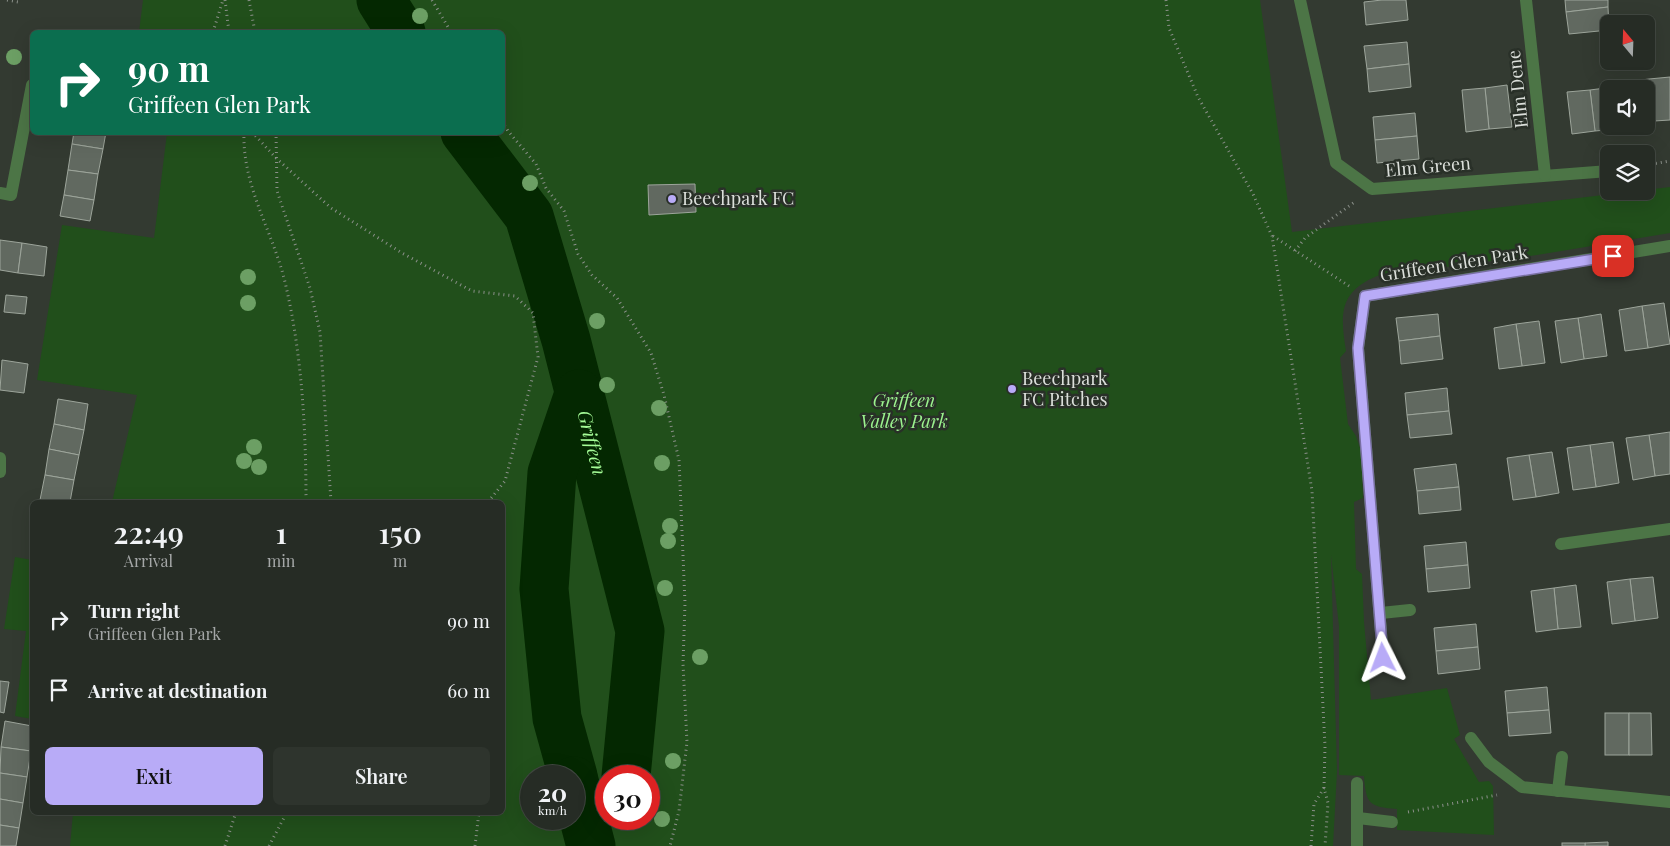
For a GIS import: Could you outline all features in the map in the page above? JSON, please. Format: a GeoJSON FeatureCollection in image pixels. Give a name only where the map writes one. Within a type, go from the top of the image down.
{"type":"FeatureCollection","features":[{"type":"Feature","properties":{"kind":"street","name":"Elm Green"},"geometry":{"type":"LineString","coordinates":[[1300,0],[1336,163],[1372,189],[1600,171]]}},
{"type":"Feature","properties":{"kind":"street","name":"Elm Dene"},"geometry":{"type":"LineString","coordinates":[[1526,0],[1545,175]]}},
{"type":"Feature","properties":{"kind":"street"},"geometry":{"type":"LineString","coordinates":[[0,193],[11,195],[30,95]]}},
{"type":"Feature","properties":{"kind":"street","name":"Griffeen Glen Park"},"geometry":{"type":"LineString","coordinates":[[1383,658],[1381,613],[1358,348],[1365,296],[1670,246]]}},
{"type":"Feature","properties":{"kind":"street"},"geometry":{"type":"LineString","coordinates":[[0,458],[0,472]]}},
{"type":"Feature","properties":{"kind":"street"},"geometry":{"type":"LineString","coordinates":[[1561,544],[1670,529]]}},
{"type":"Feature","properties":{"kind":"street"},"geometry":{"type":"LineString","coordinates":[[1381,613],[1410,610]]}},
{"type":"Feature","properties":{"kind":"street"},"geometry":{"type":"LineString","coordinates":[[1471,738],[1489,762],[1522,787],[1670,802]]}},
{"type":"Feature","properties":{"kind":"street"},"geometry":{"type":"LineString","coordinates":[[1558,791],[1562,757]]}},
{"type":"Feature","properties":{"kind":"street"},"geometry":{"type":"LineString","coordinates":[[1357,783],[1357,846]]}},
{"type":"Feature","properties":{"kind":"street"},"geometry":{"type":"LineString","coordinates":[[1358,818],[1392,822]]}},
{"type":"Feature","properties":{"kind":"path"},"geometry":{"type":"LineString","coordinates":[[6,0],[18,2],[17,0]]}},
{"type":"Feature","properties":{"kind":"path"},"geometry":{"type":"LineString","coordinates":[[214,30],[224,0]]}},
{"type":"Feature","properties":{"kind":"path"},"geometry":{"type":"LineString","coordinates":[[224,0],[229,30]]}},
{"type":"Feature","properties":{"kind":"path"},"geometry":{"type":"LineString","coordinates":[[249,0],[255,30]]}},
{"type":"Feature","properties":{"kind":"path"},"geometry":{"type":"LineString","coordinates":[[432,0],[450,30]]}},
{"type":"Feature","properties":{"kind":"path"},"geometry":{"type":"LineString","coordinates":[[1166,0],[1169,28],[1198,97],[1253,194],[1272,236],[1312,491],[1325,746],[1324,788],[1328,803],[1325,846]]}},
{"type":"Feature","properties":{"kind":"path"},"geometry":{"type":"LineString","coordinates":[[505,126],[536,164],[546,188],[564,211],[578,254],[592,275],[617,298],[651,353],[675,441],[679,460],[684,534],[685,603],[682,664],[687,742],[679,811],[670,846]]}},
{"type":"Feature","properties":{"kind":"path"},"geometry":{"type":"LineString","coordinates":[[244,135],[248,175],[285,281],[298,348],[306,500]]}},
{"type":"Feature","properties":{"kind":"path"},"geometry":{"type":"LineString","coordinates":[[255,135],[276,158],[331,208],[402,253],[472,292],[515,296],[533,313],[538,356],[505,481],[491,500]]}},
{"type":"Feature","properties":{"kind":"path"},"geometry":{"type":"LineString","coordinates":[[276,135],[278,191],[310,288],[320,332],[331,500]]}},
{"type":"Feature","properties":{"kind":"path"},"geometry":{"type":"LineString","coordinates":[[1655,164],[1670,161]]}},
{"type":"Feature","properties":{"kind":"path"},"geometry":{"type":"LineString","coordinates":[[1296,251],[1305,238],[1372,189]]}},
{"type":"Feature","properties":{"kind":"path"},"geometry":{"type":"LineString","coordinates":[[1272,236],[1365,296]]}},
{"type":"Feature","properties":{"kind":"path"},"geometry":{"type":"LineString","coordinates":[[1311,846],[1314,804],[1324,788]]}},
{"type":"Feature","properties":{"kind":"path"},"geometry":{"type":"LineString","coordinates":[[1392,822],[1400,814],[1496,794],[1501,797]]}},
{"type":"Feature","properties":{"kind":"path"},"geometry":{"type":"LineString","coordinates":[[225,846],[235,815]]}},
{"type":"Feature","properties":{"kind":"path"},"geometry":{"type":"LineString","coordinates":[[269,846],[285,815]]}},
{"type":"Feature","properties":{"kind":"path"},"geometry":{"type":"LineString","coordinates":[[475,846],[479,815]]}},
{"type":"Feature","properties":{"kind":"green space","name":"Griffeen Valley Park"},"geometry":{"type":"Polygon","coordinates":[[[143,0],[1260,0],[1292,232],[1600,195],[1600,200],[1655,200],[1655,189],[1670,187],[1670,233],[1537,255],[1377,276],[1355,289],[1349,297],[1343,315],[1346,351],[1340,358],[1348,424],[1356,436],[1361,451],[1363,498],[1354,502],[1356,569],[1362,574],[1371,700],[1447,688],[1460,735],[1454,739],[1479,782],[1489,781],[1493,786],[1494,835],[1397,830],[1397,809],[1380,807],[1371,802],[1366,793],[1364,776],[1339,775],[1339,626],[1331,555],[1337,771],[1333,846],[70,846],[73,815],[505,815],[505,500],[112,500],[137,395],[37,380],[62,225],[154,238],[167,135],[505,135],[505,30],[139,30],[143,0]]]}},
{"type":"Feature","properties":{"kind":"green space"},"geometry":{"type":"Polygon","coordinates":[[[15,557],[30,560],[30,719],[15,716],[26,631],[4,629],[15,557]]]}},
{"type":"Feature","properties":{"kind":"building"},"geometry":{"type":"Polygon","coordinates":[[[1406,0],[1408,20],[1366,25],[1364,2],[1406,0]]]}},
{"type":"Feature","properties":{"kind":"building"},"geometry":{"type":"Polygon","coordinates":[[[1565,0],[1608,0],[1608,7],[1566,12],[1565,0]]]}},
{"type":"Feature","properties":{"kind":"building"},"geometry":{"type":"Polygon","coordinates":[[[1608,7],[1608,15],[1600,15],[1600,31],[1569,34],[1566,12],[1608,7]]]}},
{"type":"Feature","properties":{"kind":"building"},"geometry":{"type":"Polygon","coordinates":[[[1407,42],[1409,64],[1367,69],[1364,46],[1407,42]]]}},
{"type":"Feature","properties":{"kind":"building"},"geometry":{"type":"Polygon","coordinates":[[[1409,64],[1411,87],[1369,92],[1367,69],[1409,64]]]}},
{"type":"Feature","properties":{"kind":"building"},"geometry":{"type":"Polygon","coordinates":[[[1670,77],[1670,120],[1655,121],[1655,80],[1649,79],[1670,77]]]}},
{"type":"Feature","properties":{"kind":"building"},"geometry":{"type":"Polygon","coordinates":[[[1507,85],[1512,127],[1489,129],[1485,88],[1507,85]]]}},
{"type":"Feature","properties":{"kind":"building"},"geometry":{"type":"Polygon","coordinates":[[[1485,88],[1489,129],[1466,132],[1462,90],[1485,88]]]}},
{"type":"Feature","properties":{"kind":"building"},"geometry":{"type":"Polygon","coordinates":[[[1600,89],[1600,131],[1595,131],[1590,90],[1600,89]]]}},
{"type":"Feature","properties":{"kind":"building"},"geometry":{"type":"Polygon","coordinates":[[[1590,90],[1595,131],[1572,134],[1567,92],[1590,90]]]}},
{"type":"Feature","properties":{"kind":"building"},"geometry":{"type":"Polygon","coordinates":[[[1415,113],[1417,136],[1375,140],[1373,117],[1415,113]]]}},
{"type":"Feature","properties":{"kind":"building"},"geometry":{"type":"Polygon","coordinates":[[[74,135],[105,135],[103,149],[72,144],[74,135]]]}},
{"type":"Feature","properties":{"kind":"building"},"geometry":{"type":"Polygon","coordinates":[[[1417,136],[1419,159],[1377,163],[1375,140],[1417,136]]]}},
{"type":"Feature","properties":{"kind":"building"},"geometry":{"type":"Polygon","coordinates":[[[72,144],[103,149],[98,174],[68,170],[72,144]]]}},
{"type":"Feature","properties":{"kind":"building"},"geometry":{"type":"Polygon","coordinates":[[[68,170],[98,174],[94,200],[64,195],[68,170]]]}},
{"type":"Feature","properties":{"kind":"building","name":"Beechpark FC"},"geometry":{"type":"Polygon","coordinates":[[[695,184],[696,212],[649,215],[648,185],[695,184]]]}},
{"type":"Feature","properties":{"kind":"building"},"geometry":{"type":"Polygon","coordinates":[[[64,195],[94,200],[90,221],[60,216],[64,195]]]}},
{"type":"Feature","properties":{"kind":"building"},"geometry":{"type":"Polygon","coordinates":[[[0,240],[22,243],[18,273],[0,270],[0,240]]]}},
{"type":"Feature","properties":{"kind":"building"},"geometry":{"type":"Polygon","coordinates":[[[22,243],[47,247],[44,276],[18,273],[22,243]]]}},
{"type":"Feature","properties":{"kind":"building"},"geometry":{"type":"Polygon","coordinates":[[[6,295],[27,297],[25,314],[4,312],[6,295]]]}},
{"type":"Feature","properties":{"kind":"building"},"geometry":{"type":"Polygon","coordinates":[[[1664,303],[1670,344],[1648,348],[1642,306],[1664,303]]]}},
{"type":"Feature","properties":{"kind":"building"},"geometry":{"type":"Polygon","coordinates":[[[1642,306],[1648,348],[1625,351],[1619,310],[1642,306]]]}},
{"type":"Feature","properties":{"kind":"building"},"geometry":{"type":"Polygon","coordinates":[[[1438,314],[1440,336],[1399,341],[1396,318],[1438,314]]]}},
{"type":"Feature","properties":{"kind":"building"},"geometry":{"type":"Polygon","coordinates":[[[1601,314],[1607,356],[1584,359],[1578,318],[1601,314]]]}},
{"type":"Feature","properties":{"kind":"building"},"geometry":{"type":"Polygon","coordinates":[[[1578,318],[1584,359],[1561,363],[1555,321],[1578,318]]]}},
{"type":"Feature","properties":{"kind":"building"},"geometry":{"type":"Polygon","coordinates":[[[1539,321],[1545,363],[1522,366],[1516,324],[1539,321]]]}},
{"type":"Feature","properties":{"kind":"building"},"geometry":{"type":"Polygon","coordinates":[[[1516,324],[1522,366],[1499,369],[1494,328],[1516,324]]]}},
{"type":"Feature","properties":{"kind":"building"},"geometry":{"type":"Polygon","coordinates":[[[1440,336],[1443,359],[1401,364],[1399,341],[1440,336]]]}},
{"type":"Feature","properties":{"kind":"building"},"geometry":{"type":"Polygon","coordinates":[[[2,360],[28,364],[24,393],[0,390],[2,360]]]}},
{"type":"Feature","properties":{"kind":"building"},"geometry":{"type":"Polygon","coordinates":[[[1447,388],[1449,411],[1407,415],[1405,393],[1447,388]]]}},
{"type":"Feature","properties":{"kind":"building"},"geometry":{"type":"Polygon","coordinates":[[[58,399],[88,404],[84,430],[54,424],[58,399]]]}},
{"type":"Feature","properties":{"kind":"building"},"geometry":{"type":"Polygon","coordinates":[[[1449,411],[1452,434],[1410,438],[1407,415],[1449,411]]]}},
{"type":"Feature","properties":{"kind":"building"},"geometry":{"type":"Polygon","coordinates":[[[54,424],[84,430],[79,455],[49,449],[54,424]]]}},
{"type":"Feature","properties":{"kind":"building"},"geometry":{"type":"Polygon","coordinates":[[[1670,432],[1670,474],[1655,476],[1649,435],[1670,432]]]}},
{"type":"Feature","properties":{"kind":"building"},"geometry":{"type":"Polygon","coordinates":[[[1649,435],[1655,476],[1633,480],[1626,438],[1649,435]]]}},
{"type":"Feature","properties":{"kind":"building"},"geometry":{"type":"Polygon","coordinates":[[[1613,442],[1619,483],[1596,487],[1590,445],[1613,442]]]}},
{"type":"Feature","properties":{"kind":"building"},"geometry":{"type":"Polygon","coordinates":[[[1590,445],[1596,487],[1573,490],[1567,448],[1590,445]]]}},
{"type":"Feature","properties":{"kind":"building"},"geometry":{"type":"Polygon","coordinates":[[[49,449],[79,455],[74,480],[45,475],[49,449]]]}},
{"type":"Feature","properties":{"kind":"building"},"geometry":{"type":"Polygon","coordinates":[[[1552,452],[1559,493],[1536,497],[1529,455],[1552,452]]]}},
{"type":"Feature","properties":{"kind":"building"},"geometry":{"type":"Polygon","coordinates":[[[1529,455],[1536,497],[1513,500],[1507,458],[1529,455]]]}},
{"type":"Feature","properties":{"kind":"building"},"geometry":{"type":"Polygon","coordinates":[[[1456,464],[1459,487],[1417,491],[1414,469],[1456,464]]]}},
{"type":"Feature","properties":{"kind":"building"},"geometry":{"type":"Polygon","coordinates":[[[45,475],[74,480],[70,500],[40,500],[45,475]]]}},
{"type":"Feature","properties":{"kind":"building"},"geometry":{"type":"Polygon","coordinates":[[[1459,487],[1461,510],[1419,514],[1417,491],[1459,487]]]}},
{"type":"Feature","properties":{"kind":"building"},"geometry":{"type":"Polygon","coordinates":[[[1466,542],[1468,565],[1426,569],[1424,546],[1466,542]]]}},
{"type":"Feature","properties":{"kind":"building"},"geometry":{"type":"Polygon","coordinates":[[[1468,565],[1470,588],[1428,592],[1426,569],[1468,565]]]}},
{"type":"Feature","properties":{"kind":"building"},"geometry":{"type":"Polygon","coordinates":[[[1653,577],[1658,618],[1635,621],[1630,579],[1653,577]]]}},
{"type":"Feature","properties":{"kind":"building"},"geometry":{"type":"Polygon","coordinates":[[[1630,579],[1635,621],[1612,624],[1607,582],[1630,579]]]}},
{"type":"Feature","properties":{"kind":"building"},"geometry":{"type":"Polygon","coordinates":[[[1576,585],[1581,627],[1558,629],[1554,588],[1576,585]]]}},
{"type":"Feature","properties":{"kind":"building"},"geometry":{"type":"Polygon","coordinates":[[[1554,588],[1558,629],[1536,632],[1531,591],[1554,588]]]}},
{"type":"Feature","properties":{"kind":"building"},"geometry":{"type":"Polygon","coordinates":[[[1476,624],[1478,647],[1436,651],[1434,628],[1476,624]]]}},
{"type":"Feature","properties":{"kind":"building"},"geometry":{"type":"Polygon","coordinates":[[[1478,647],[1480,669],[1438,674],[1436,651],[1478,647]]]}},
{"type":"Feature","properties":{"kind":"building"},"geometry":{"type":"Polygon","coordinates":[[[0,681],[9,682],[4,713],[0,712],[0,681]]]}},
{"type":"Feature","properties":{"kind":"building"},"geometry":{"type":"Polygon","coordinates":[[[1547,687],[1549,710],[1507,713],[1505,691],[1547,687]]]}},
{"type":"Feature","properties":{"kind":"building"},"geometry":{"type":"Polygon","coordinates":[[[1549,710],[1551,733],[1509,736],[1507,713],[1549,710]]]}},
{"type":"Feature","properties":{"kind":"building"},"geometry":{"type":"Polygon","coordinates":[[[1605,713],[1629,713],[1629,755],[1605,755],[1605,713]]]}},
{"type":"Feature","properties":{"kind":"building"},"geometry":{"type":"Polygon","coordinates":[[[1629,713],[1651,713],[1652,755],[1629,755],[1629,713]]]}},
{"type":"Feature","properties":{"kind":"building"},"geometry":{"type":"Polygon","coordinates":[[[5,721],[30,726],[30,751],[1,747],[5,721]]]}},
{"type":"Feature","properties":{"kind":"building"},"geometry":{"type":"Polygon","coordinates":[[[1,747],[30,751],[27,777],[0,773],[1,747]]]}},
{"type":"Feature","properties":{"kind":"building"},"geometry":{"type":"Polygon","coordinates":[[[0,773],[27,777],[23,803],[0,799],[0,773]]]}},
{"type":"Feature","properties":{"kind":"building"},"geometry":{"type":"Polygon","coordinates":[[[0,799],[23,803],[19,828],[0,825],[0,799]]]}},
{"type":"Feature","properties":{"kind":"building"},"geometry":{"type":"Polygon","coordinates":[[[0,825],[19,828],[16,846],[0,846],[0,825]]]}},
{"type":"Feature","properties":{"kind":"building"},"geometry":{"type":"Polygon","coordinates":[[[1608,842],[1608,846],[1585,846],[1585,843],[1608,842]]]}},
{"type":"Feature","properties":{"kind":"building"},"geometry":{"type":"Polygon","coordinates":[[[1562,843],[1585,843],[1585,846],[1562,846],[1562,843]]]}},
{"type":"Feature","properties":{"kind":"waterway","name":"Griffeen"},"geometry":{"type":"LineString","coordinates":[[381,0],[400,30]]}},
{"type":"Feature","properties":{"kind":"waterway","name":"Griffeen"},"geometry":{"type":"LineString","coordinates":[[467,135],[529,216],[566,340],[640,631],[627,765]]}},
{"type":"Feature","properties":{"kind":"waterway"},"geometry":{"type":"LineString","coordinates":[[570,765],[557,718],[544,589],[552,473],[579,394]]}},
{"type":"Feature","properties":{"kind":"waterway"},"geometry":{"type":"LineString","coordinates":[[585,823],[591,846]]}},
{"type":"Feature","properties":{"kind":"place","name":"Beechpark FC"},"geometry":{"type":"Point","coordinates":[672,199]}},
{"type":"Feature","properties":{"kind":"place","name":"Beechpark FC Pitches"},"geometry":{"type":"Point","coordinates":[1012,389]}},
{"type":"Feature","properties":{"kind":"route"},"geometry":{"type":"LineString","coordinates":[[1383,658],[1381,613],[1358,348],[1365,296],[1613,256]]}}]}
